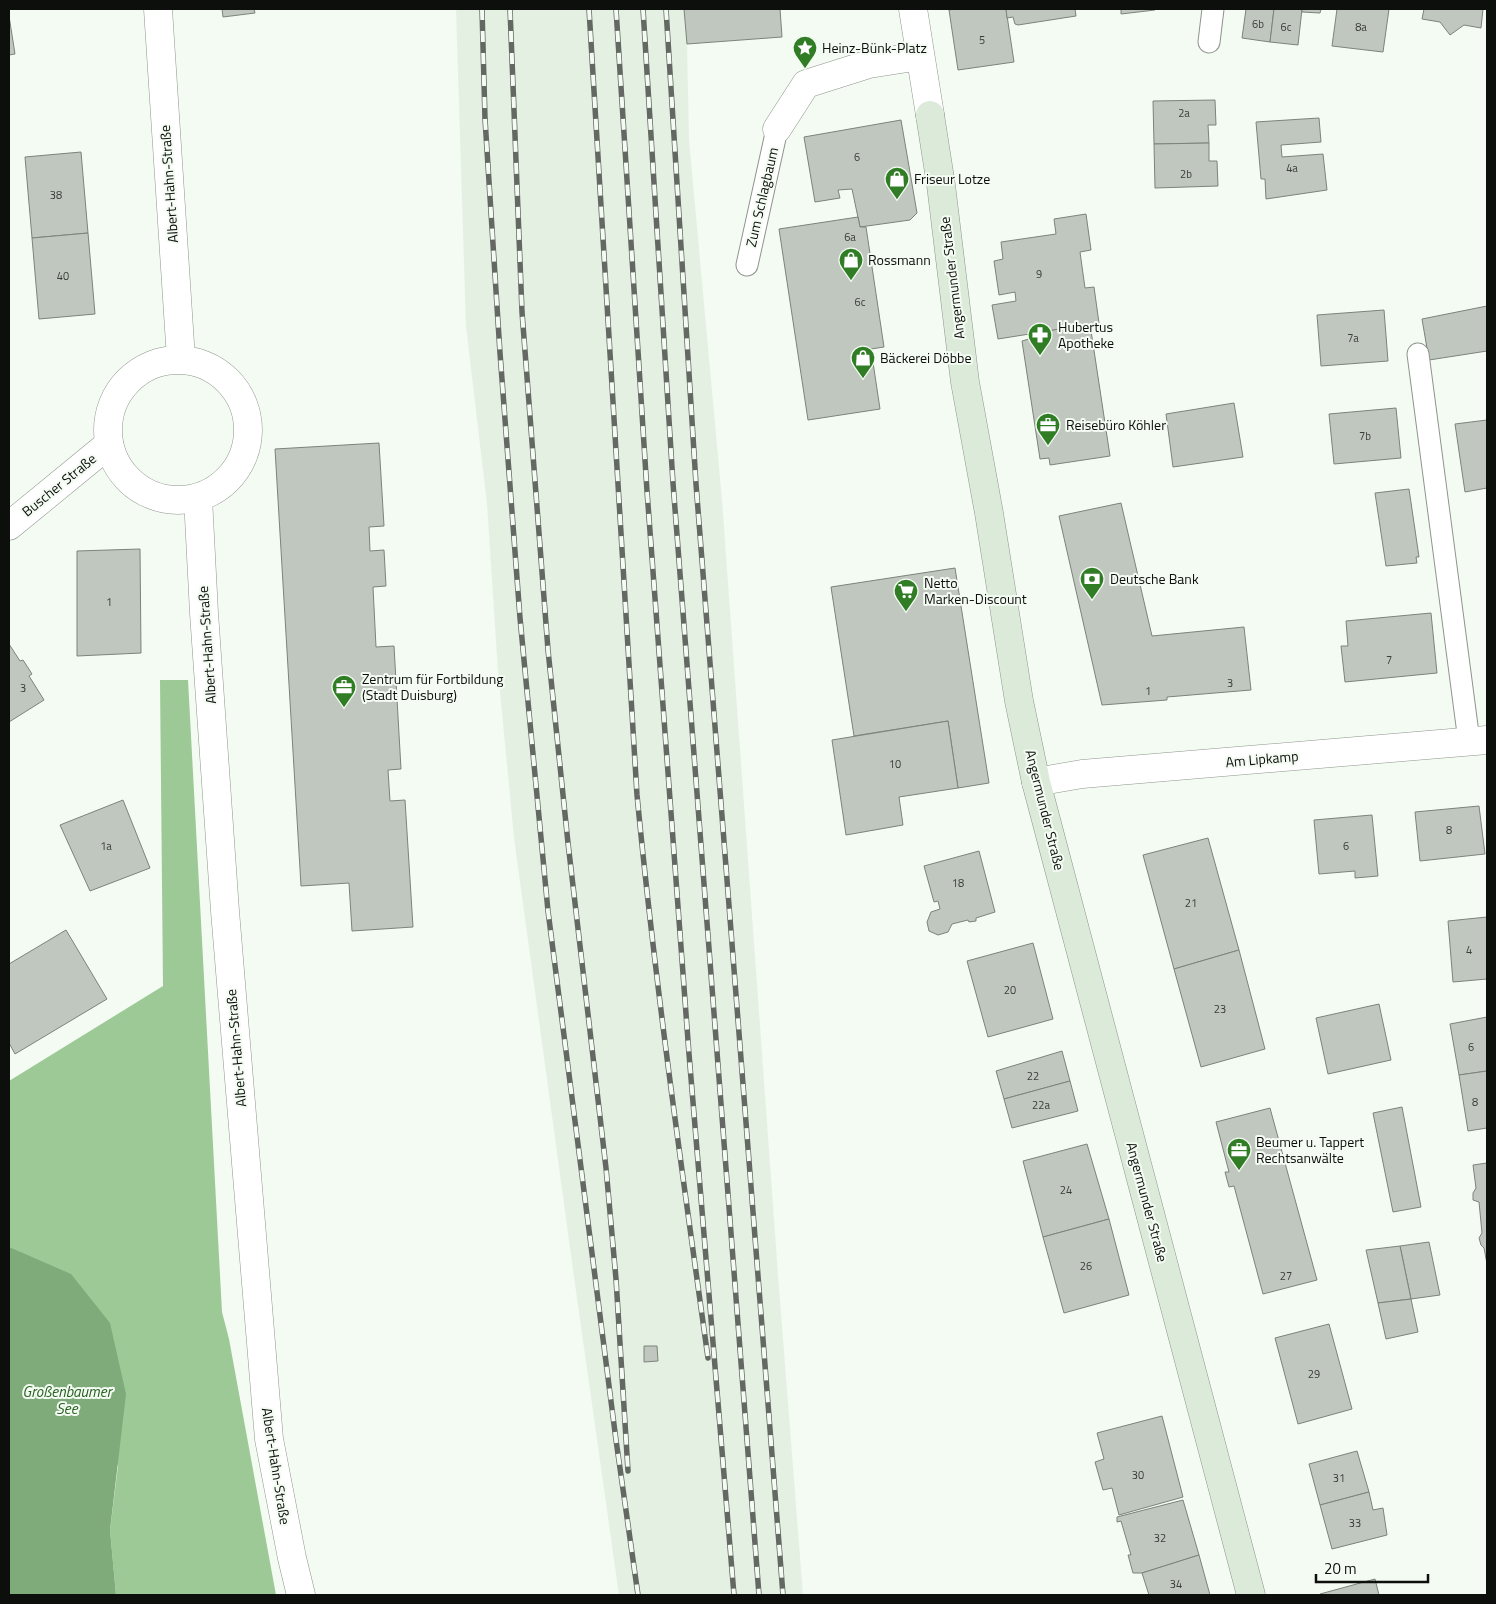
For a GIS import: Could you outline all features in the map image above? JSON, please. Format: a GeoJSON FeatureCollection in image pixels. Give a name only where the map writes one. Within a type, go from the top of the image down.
{"type":"FeatureCollection","features":[{"type":"Feature","properties":{"kind":"main road","name":"Angermunder Straße"},"geometry":{"type":"LineString","coordinates":[[930,115],[941,185],[965,382],[989,513],[1019,702],[1036,782],[1250,1595]]}},
{"type":"Feature","properties":{"kind":"street","name":"Albert-Hahn-Straße"},"geometry":{"type":"LineString","coordinates":[[158,9],[181,359]]}},
{"type":"Feature","properties":{"kind":"street","name":"Angermunder Straße"},"geometry":{"type":"LineString","coordinates":[[913,9],[930,115]]}},
{"type":"Feature","properties":{"kind":"street"},"geometry":{"type":"LineString","coordinates":[[777,129],[806,84],[869,64],[920,56]]}},
{"type":"Feature","properties":{"kind":"street"},"geometry":{"type":"LineString","coordinates":[[181,359],[205,364],[226,378],[241,397],[249,419],[249,437],[245,454],[238,469],[229,480],[215,491],[198,498],[182,501],[166,500],[146,493],[132,483],[116,463],[109,444],[108,421],[114,401],[131,378],[142,369],[160,362],[181,359]]}},
{"type":"Feature","properties":{"kind":"street","name":"Buscher Straße"},"geometry":{"type":"LineString","coordinates":[[9,526],[109,444]]}},
{"type":"Feature","properties":{"kind":"street","name":"Albert-Hahn-Straße"},"geometry":{"type":"LineString","coordinates":[[198,498],[204,613],[224,891],[268,1440],[301,1595]]}},
{"type":"Feature","properties":{"kind":"street","name":"Am Lipkamp"},"geometry":{"type":"LineString","coordinates":[[1036,782],[1082,774],[1478,741]]}},
{"type":"Feature","properties":{"kind":"lane"},"geometry":{"type":"LineString","coordinates":[[1209,42],[1213,9]]}},
{"type":"Feature","properties":{"kind":"lane","name":"Zum Schlagbaum"},"geometry":{"type":"LineString","coordinates":[[747,265],[777,129]]}},
{"type":"Feature","properties":{"kind":"lane"},"geometry":{"type":"LineString","coordinates":[[1418,354],[1478,741]]}},
{"type":"Feature","properties":{"kind":"shaded area"},"geometry":{"type":"Polygon","coordinates":[[[456,9],[684,9],[687,44],[689,140],[722,500],[803,1595],[619,1595],[514,838],[498,671],[487,504],[466,326],[456,9]]]}},
{"type":"Feature","properties":{"kind":"shaded area"},"geometry":{"type":"Polygon","coordinates":[[[160,680],[188,680],[222,1312],[229,1339],[276,1595],[116,1595],[110,1530],[118,1466],[9,1247],[9,1081],[163,986],[160,680]]]}},
{"type":"Feature","properties":{"kind":"water","name":"Großenbaumer See"},"geometry":{"type":"Polygon","coordinates":[[[9,1247],[71,1274],[110,1323],[126,1394],[110,1530],[116,1595],[9,1595],[9,1247]]]}},
{"type":"Feature","properties":{"kind":"building"},"geometry":{"type":"Polygon","coordinates":[[[222,9],[254,9],[255,13],[223,17],[222,9]]]}},
{"type":"Feature","properties":{"kind":"building"},"geometry":{"type":"Polygon","coordinates":[[[684,9],[780,9],[782,37],[687,44],[684,9]]]}},
{"type":"Feature","properties":{"kind":"building"},"geometry":{"type":"Polygon","coordinates":[[[1006,9],[1014,62],[958,70],[949,10],[1006,9]]]}},
{"type":"Feature","properties":{"kind":"building"},"geometry":{"type":"Polygon","coordinates":[[[1006,9],[1075,9],[1076,16],[1018,25],[1015,24],[1013,17],[1007,18],[1006,9]]]}},
{"type":"Feature","properties":{"kind":"building"},"geometry":{"type":"Polygon","coordinates":[[[1121,9],[1155,9],[1155,10],[1121,14],[1121,9]]]}},
{"type":"Feature","properties":{"kind":"building"},"geometry":{"type":"Polygon","coordinates":[[[1246,9],[1274,9],[1270,42],[1242,38],[1246,9]]]}},
{"type":"Feature","properties":{"kind":"building"},"geometry":{"type":"Polygon","coordinates":[[[1274,9],[1302,9],[1298,45],[1270,42],[1274,9]]]}},
{"type":"Feature","properties":{"kind":"building"},"geometry":{"type":"Polygon","coordinates":[[[1302,9],[1321,9],[1320,13],[1302,12],[1302,9]]]}},
{"type":"Feature","properties":{"kind":"building"},"geometry":{"type":"Polygon","coordinates":[[[1337,9],[1389,9],[1383,52],[1332,46],[1337,9]]]}},
{"type":"Feature","properties":{"kind":"building"},"geometry":{"type":"Polygon","coordinates":[[[1424,9],[1483,9],[1481,28],[1464,25],[1450,35],[1440,22],[1422,19],[1424,9]]]}},
{"type":"Feature","properties":{"kind":"building"},"geometry":{"type":"Polygon","coordinates":[[[9,16],[15,54],[9,55],[9,16]]]}},
{"type":"Feature","properties":{"kind":"building"},"geometry":{"type":"Polygon","coordinates":[[[1215,100],[1216,125],[1208,125],[1209,143],[1154,144],[1153,101],[1215,100]]]}},
{"type":"Feature","properties":{"kind":"building"},"geometry":{"type":"Polygon","coordinates":[[[1319,118],[1321,142],[1281,145],[1282,157],[1323,154],[1327,190],[1266,199],[1265,179],[1261,179],[1256,122],[1319,118]]]}},
{"type":"Feature","properties":{"kind":"building"},"geometry":{"type":"Polygon","coordinates":[[[901,120],[917,213],[910,220],[860,227],[852,189],[838,190],[840,198],[815,202],[804,137],[901,120]]]}},
{"type":"Feature","properties":{"kind":"building"},"geometry":{"type":"Polygon","coordinates":[[[1209,143],[1209,161],[1217,161],[1218,186],[1155,188],[1154,144],[1209,143]]]}},
{"type":"Feature","properties":{"kind":"building"},"geometry":{"type":"Polygon","coordinates":[[[81,152],[88,233],[32,238],[25,157],[81,152]]]}},
{"type":"Feature","properties":{"kind":"building"},"geometry":{"type":"Polygon","coordinates":[[[1086,214],[1091,250],[1080,252],[1085,288],[1094,287],[1099,323],[998,339],[992,305],[1016,301],[1015,292],[999,295],[994,261],[1003,259],[1001,242],[1056,234],[1054,219],[1086,214]]]}},
{"type":"Feature","properties":{"kind":"building"},"geometry":{"type":"Polygon","coordinates":[[[858,217],[860,227],[866,227],[884,347],[871,349],[880,409],[808,420],[779,229],[858,217]]]}},
{"type":"Feature","properties":{"kind":"building"},"geometry":{"type":"Polygon","coordinates":[[[88,233],[95,314],[39,319],[32,238],[88,233]]]}},
{"type":"Feature","properties":{"kind":"building"},"geometry":{"type":"Polygon","coordinates":[[[1487,306],[1487,351],[1429,360],[1422,319],[1487,306]]]}},
{"type":"Feature","properties":{"kind":"building"},"geometry":{"type":"Polygon","coordinates":[[[1384,310],[1388,361],[1321,366],[1317,315],[1384,310]]]}},
{"type":"Feature","properties":{"kind":"building"},"geometry":{"type":"Polygon","coordinates":[[[1090,324],[1110,456],[1050,465],[1049,458],[1040,459],[1022,341],[1029,339],[1029,334],[1090,324]]]}},
{"type":"Feature","properties":{"kind":"building"},"geometry":{"type":"Polygon","coordinates":[[[1234,403],[1243,457],[1173,467],[1166,414],[1234,403]]]}},
{"type":"Feature","properties":{"kind":"building"},"geometry":{"type":"Polygon","coordinates":[[[1396,408],[1401,458],[1334,464],[1329,414],[1396,408]]]}},
{"type":"Feature","properties":{"kind":"building"},"geometry":{"type":"Polygon","coordinates":[[[1487,420],[1487,488],[1465,492],[1455,424],[1487,420]]]}},
{"type":"Feature","properties":{"kind":"building","name":"Zentrum für Fortbildung (Stadt Duisburg)"},"geometry":{"type":"Polygon","coordinates":[[[379,443],[384,526],[369,527],[370,551],[384,550],[386,586],[373,587],[376,647],[394,646],[401,769],[388,770],[390,801],[405,800],[413,927],[352,931],[349,883],[301,886],[275,449],[379,443]]]}},
{"type":"Feature","properties":{"kind":"building"},"geometry":{"type":"Polygon","coordinates":[[[1409,489],[1419,557],[1416,557],[1417,563],[1386,566],[1375,493],[1409,489]]]}},
{"type":"Feature","properties":{"kind":"building"},"geometry":{"type":"Polygon","coordinates":[[[1121,503],[1152,636],[1244,627],[1251,690],[1167,697],[1167,700],[1102,705],[1059,516],[1121,503]]]}},
{"type":"Feature","properties":{"kind":"building"},"geometry":{"type":"Polygon","coordinates":[[[140,549],[141,653],[77,656],[77,551],[140,549]]]}},
{"type":"Feature","properties":{"kind":"building"},"geometry":{"type":"Polygon","coordinates":[[[955,568],[989,783],[958,788],[948,721],[854,736],[831,587],[955,568]]]}},
{"type":"Feature","properties":{"kind":"building"},"geometry":{"type":"Polygon","coordinates":[[[1431,613],[1437,673],[1345,682],[1341,646],[1348,646],[1346,621],[1431,613]]]}},
{"type":"Feature","properties":{"kind":"building"},"geometry":{"type":"Polygon","coordinates":[[[9,644],[20,661],[23,660],[32,674],[29,676],[44,700],[9,722],[9,644]]]}},
{"type":"Feature","properties":{"kind":"building"},"geometry":{"type":"Polygon","coordinates":[[[948,721],[958,788],[899,797],[903,825],[846,835],[832,740],[948,721]]]}},
{"type":"Feature","properties":{"kind":"building"},"geometry":{"type":"Polygon","coordinates":[[[123,800],[150,868],[90,891],[60,825],[123,800]]]}},
{"type":"Feature","properties":{"kind":"building"},"geometry":{"type":"Polygon","coordinates":[[[1479,806],[1485,854],[1420,861],[1415,812],[1479,806]]]}},
{"type":"Feature","properties":{"kind":"building"},"geometry":{"type":"Polygon","coordinates":[[[1372,815],[1378,876],[1355,878],[1355,871],[1319,874],[1314,820],[1372,815]]]}},
{"type":"Feature","properties":{"kind":"building"},"geometry":{"type":"Polygon","coordinates":[[[1208,838],[1239,950],[1174,969],[1143,855],[1208,838]]]}},
{"type":"Feature","properties":{"kind":"building"},"geometry":{"type":"Polygon","coordinates":[[[979,851],[995,912],[976,918],[976,921],[969,922],[968,920],[952,924],[948,932],[938,935],[929,931],[927,922],[931,912],[940,909],[938,901],[934,902],[924,866],[979,851]]]}},
{"type":"Feature","properties":{"kind":"building"},"geometry":{"type":"Polygon","coordinates":[[[1487,917],[1487,979],[1453,982],[1448,921],[1487,917]]]}},
{"type":"Feature","properties":{"kind":"building"},"geometry":{"type":"Polygon","coordinates":[[[66,930],[107,999],[15,1054],[9,1043],[9,964],[66,930]]]}},
{"type":"Feature","properties":{"kind":"building"},"geometry":{"type":"Polygon","coordinates":[[[1033,943],[1053,1019],[988,1037],[967,961],[1033,943]]]}},
{"type":"Feature","properties":{"kind":"building"},"geometry":{"type":"Polygon","coordinates":[[[1239,950],[1265,1049],[1201,1067],[1174,969],[1239,950]]]}},
{"type":"Feature","properties":{"kind":"building"},"geometry":{"type":"Polygon","coordinates":[[[1379,1004],[1391,1060],[1328,1074],[1316,1018],[1379,1004]]]}},
{"type":"Feature","properties":{"kind":"building"},"geometry":{"type":"Polygon","coordinates":[[[1487,1017],[1487,1071],[1459,1075],[1450,1024],[1487,1017]]]}},
{"type":"Feature","properties":{"kind":"building"},"geometry":{"type":"Polygon","coordinates":[[[1062,1051],[1070,1081],[1004,1099],[996,1071],[1062,1051]]]}},
{"type":"Feature","properties":{"kind":"building"},"geometry":{"type":"Polygon","coordinates":[[[1487,1071],[1487,1128],[1468,1131],[1459,1075],[1487,1071]]]}},
{"type":"Feature","properties":{"kind":"building"},"geometry":{"type":"Polygon","coordinates":[[[1070,1081],[1078,1111],[1012,1128],[1004,1099],[1070,1081]]]}},
{"type":"Feature","properties":{"kind":"building"},"geometry":{"type":"Polygon","coordinates":[[[1402,1107],[1421,1207],[1393,1212],[1373,1113],[1402,1107]]]}},
{"type":"Feature","properties":{"kind":"building"},"geometry":{"type":"Polygon","coordinates":[[[1270,1108],[1317,1280],[1263,1294],[1234,1186],[1229,1187],[1225,1172],[1229,1172],[1216,1122],[1270,1108]]]}},
{"type":"Feature","properties":{"kind":"building"},"geometry":{"type":"Polygon","coordinates":[[[1087,1144],[1109,1219],[1043,1237],[1023,1161],[1087,1144]]]}},
{"type":"Feature","properties":{"kind":"building"},"geometry":{"type":"Polygon","coordinates":[[[1487,1163],[1487,1264],[1484,1248],[1479,1238],[1482,1233],[1479,1202],[1473,1200],[1473,1193],[1476,1188],[1473,1165],[1487,1163]]]}},
{"type":"Feature","properties":{"kind":"building"},"geometry":{"type":"Polygon","coordinates":[[[1109,1219],[1129,1295],[1064,1313],[1043,1237],[1109,1219]]]}},
{"type":"Feature","properties":{"kind":"building"},"geometry":{"type":"Polygon","coordinates":[[[1429,1242],[1440,1295],[1411,1299],[1400,1246],[1429,1242]]]}},
{"type":"Feature","properties":{"kind":"building"},"geometry":{"type":"Polygon","coordinates":[[[1400,1246],[1411,1299],[1378,1303],[1366,1250],[1400,1246]]]}},
{"type":"Feature","properties":{"kind":"building"},"geometry":{"type":"Polygon","coordinates":[[[1411,1299],[1418,1332],[1386,1339],[1378,1303],[1411,1299]]]}},
{"type":"Feature","properties":{"kind":"building"},"geometry":{"type":"Polygon","coordinates":[[[1329,1324],[1352,1409],[1298,1424],[1275,1338],[1329,1324]]]}},
{"type":"Feature","properties":{"kind":"building"},"geometry":{"type":"Polygon","coordinates":[[[644,1346],[657,1346],[658,1361],[644,1362],[644,1346]]]}},
{"type":"Feature","properties":{"kind":"building"},"geometry":{"type":"Polygon","coordinates":[[[1162,1416],[1183,1497],[1119,1515],[1112,1488],[1103,1490],[1095,1462],[1104,1459],[1097,1433],[1162,1416]]]}},
{"type":"Feature","properties":{"kind":"building"},"geometry":{"type":"Polygon","coordinates":[[[1357,1451],[1369,1492],[1320,1505],[1309,1464],[1357,1451]]]}},
{"type":"Feature","properties":{"kind":"building"},"geometry":{"type":"Polygon","coordinates":[[[1369,1492],[1373,1510],[1383,1508],[1387,1535],[1332,1549],[1320,1505],[1369,1492]]]}},
{"type":"Feature","properties":{"kind":"building"},"geometry":{"type":"Polygon","coordinates":[[[1183,1500],[1199,1555],[1142,1573],[1133,1573],[1128,1555],[1131,1555],[1121,1521],[1117,1522],[1117,1517],[1183,1500]]]}},
{"type":"Feature","properties":{"kind":"building"},"geometry":{"type":"Polygon","coordinates":[[[1199,1555],[1210,1595],[1149,1595],[1142,1573],[1199,1555]]]}},
{"type":"Feature","properties":{"kind":"building"},"geometry":{"type":"Polygon","coordinates":[[[1375,1579],[1379,1595],[1320,1594],[1375,1579]]]}},
{"type":"Feature","properties":{"kind":"railway"},"geometry":{"type":"LineString","coordinates":[[482,9],[485,119],[500,353],[520,618],[548,911],[616,1440],[638,1595]]}},
{"type":"Feature","properties":{"kind":"railway"},"geometry":{"type":"LineString","coordinates":[[510,9],[522,312],[548,650],[568,843],[606,1168],[616,1279],[628,1471]]}},
{"type":"Feature","properties":{"kind":"railway"},"geometry":{"type":"LineString","coordinates":[[589,9],[637,795],[661,1006],[708,1358]]}},
{"type":"Feature","properties":{"kind":"railway"},"geometry":{"type":"LineString","coordinates":[[616,9],[647,491],[689,1054],[734,1595]]}},
{"type":"Feature","properties":{"kind":"railway"},"geometry":{"type":"LineString","coordinates":[[643,9],[673,483],[759,1595]]}},
{"type":"Feature","properties":{"kind":"railway"},"geometry":{"type":"LineString","coordinates":[[666,9],[696,484],[783,1595]]}},
{"type":"Feature","properties":{"kind":"place","name":"Heinz-Bünk-Platz"},"geometry":{"type":"Point","coordinates":[805,69]}},
{"type":"Feature","properties":{"kind":"place","name":"Friseur Lotze"},"geometry":{"type":"Point","coordinates":[897,200]}},
{"type":"Feature","properties":{"kind":"place","name":"Rossmann"},"geometry":{"type":"Point","coordinates":[851,281]}},
{"type":"Feature","properties":{"kind":"place","name":"Hubertus Apotheke"},"geometry":{"type":"Point","coordinates":[1040,356]}},
{"type":"Feature","properties":{"kind":"place","name":"Bäckerei Döbbe"},"geometry":{"type":"Point","coordinates":[863,379]}},
{"type":"Feature","properties":{"kind":"place","name":"Reisebüro Köhler"},"geometry":{"type":"Point","coordinates":[1048,446]}},
{"type":"Feature","properties":{"kind":"place","name":"Deutsche Bank"},"geometry":{"type":"Point","coordinates":[1092,600]}},
{"type":"Feature","properties":{"kind":"place","name":"Netto Marken-Discount"},"geometry":{"type":"Point","coordinates":[906,612]}},
{"type":"Feature","properties":{"kind":"place","name":"Zentrum für Fortbildung (Stadt Duisburg)"},"geometry":{"type":"Point","coordinates":[344,708]}},
{"type":"Feature","properties":{"kind":"place","name":"Beumer u. Tappert Rechtsanwälte"},"geometry":{"type":"Point","coordinates":[1239,1171]}}]}
